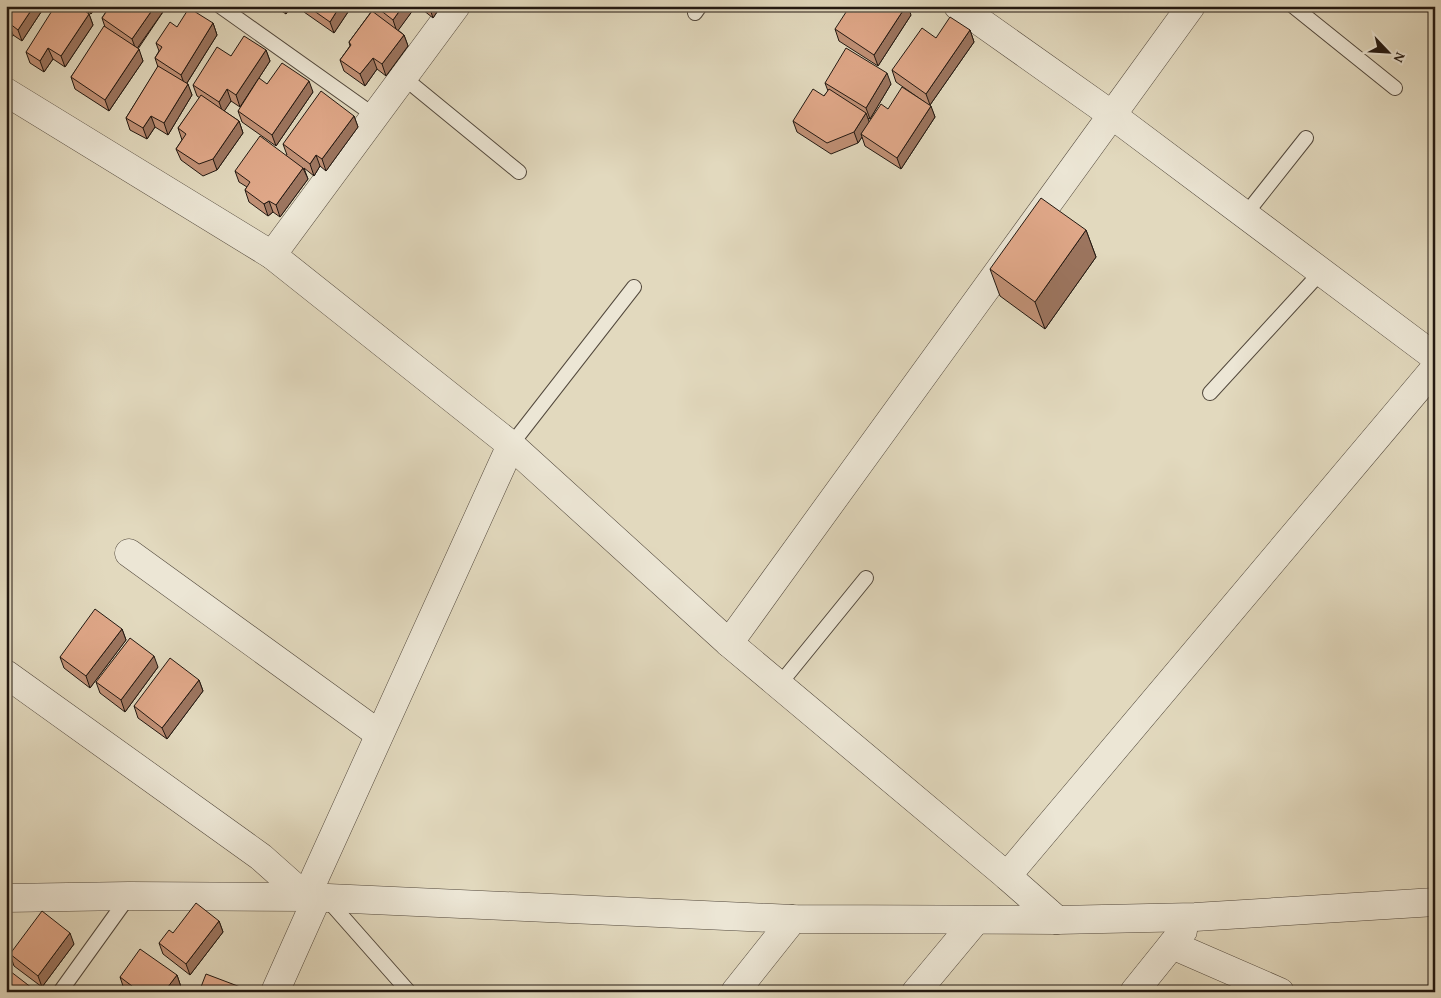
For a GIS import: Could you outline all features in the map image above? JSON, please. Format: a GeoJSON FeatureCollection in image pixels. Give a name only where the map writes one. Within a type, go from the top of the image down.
{"type":"FeatureCollection","features":[{"type":"Feature","properties":{"kind":"street"},"geometry":{"type":"LineString","coordinates":[[272,255],[456,6]]}},
{"type":"Feature","properties":{"kind":"street"},"geometry":{"type":"LineString","coordinates":[[958,6],[1112,115],[1435,358]]}},
{"type":"Feature","properties":{"kind":"street"},"geometry":{"type":"LineString","coordinates":[[729,642],[1191,6]]}},
{"type":"Feature","properties":{"kind":"street"},"geometry":{"type":"LineString","coordinates":[[6,92],[272,255],[511,445],[778,685],[1058,920]]}},
{"type":"Feature","properties":{"kind":"street"},"geometry":{"type":"LineString","coordinates":[[1007,876],[1435,368]]}},
{"type":"Feature","properties":{"kind":"street"},"geometry":{"type":"LineString","coordinates":[[275,992],[316,897],[379,734],[511,445]]}},
{"type":"Feature","properties":{"kind":"street"},"geometry":{"type":"LineString","coordinates":[[129,553],[379,734]]}},
{"type":"Feature","properties":{"kind":"street"},"geometry":{"type":"LineString","coordinates":[[6,674],[316,897]]}},
{"type":"Feature","properties":{"kind":"street"},"geometry":{"type":"LineString","coordinates":[[6,898],[129,896],[316,897],[793,919],[976,920],[1195,917],[1435,902]]}},
{"type":"Feature","properties":{"kind":"street"},"geometry":{"type":"LineString","coordinates":[[1134,992],[1195,917]]}},
{"type":"Feature","properties":{"kind":"street"},"geometry":{"type":"LineString","coordinates":[[735,992],[793,919]]}},
{"type":"Feature","properties":{"kind":"street"},"geometry":{"type":"LineString","coordinates":[[916,992],[976,920]]}},
{"type":"Feature","properties":{"kind":"street"},"geometry":{"type":"LineString","coordinates":[[1172,945],[1280,992]]}},
{"type":"Feature","properties":{"kind":"lane"},"geometry":{"type":"LineString","coordinates":[[220,6],[375,116]]}},
{"type":"Feature","properties":{"kind":"lane"},"geometry":{"type":"LineString","coordinates":[[1293,6],[1395,88]]}},
{"type":"Feature","properties":{"kind":"lane"},"geometry":{"type":"LineString","coordinates":[[403,77],[519,172]]}},
{"type":"Feature","properties":{"kind":"lane"},"geometry":{"type":"LineString","coordinates":[[1245,215],[1306,138]]}},
{"type":"Feature","properties":{"kind":"lane"},"geometry":{"type":"LineString","coordinates":[[1210,393],[1321,272]]}},
{"type":"Feature","properties":{"kind":"lane"},"geometry":{"type":"LineString","coordinates":[[511,445],[634,287]]}},
{"type":"Feature","properties":{"kind":"lane"},"geometry":{"type":"LineString","coordinates":[[778,685],[866,578]]}},
{"type":"Feature","properties":{"kind":"lane"},"geometry":{"type":"LineString","coordinates":[[60,992],[129,896]]}},
{"type":"Feature","properties":{"kind":"lane"},"geometry":{"type":"LineString","coordinates":[[316,897],[409,992]]}},
{"type":"Feature","properties":{"kind":"building"},"geometry":{"type":"Polygon","coordinates":[[[6,6],[34,6],[18,30],[9,23],[6,27],[6,6]]]}},
{"type":"Feature","properties":{"kind":"building"},"geometry":{"type":"Polygon","coordinates":[[[55,6],[78,6],[89,14],[61,56],[48,48],[40,61],[26,52],[55,6]]]}},
{"type":"Feature","properties":{"kind":"building"},"geometry":{"type":"Polygon","coordinates":[[[110,6],[155,6],[132,39],[102,18],[110,6]]]}},
{"type":"Feature","properties":{"kind":"building"},"geometry":{"type":"Polygon","coordinates":[[[307,6],[340,6],[330,22],[307,6]]]}},
{"type":"Feature","properties":{"kind":"building"},"geometry":{"type":"Polygon","coordinates":[[[375,6],[403,6],[393,20],[375,6]]]}},
{"type":"Feature","properties":{"kind":"building"},"geometry":{"type":"Polygon","coordinates":[[[850,6],[906,6],[874,55],[835,29],[850,6]]]}},
{"type":"Feature","properties":{"kind":"building"},"geometry":{"type":"Polygon","coordinates":[[[189,8],[213,23],[181,75],[155,58],[162,47],[156,43],[170,22],[177,27],[189,8]]]}},
{"type":"Feature","properties":{"kind":"building"},"geometry":{"type":"Polygon","coordinates":[[[372,11],[404,35],[382,64],[373,58],[360,74],[340,60],[351,45],[349,42],[372,11]]]}},
{"type":"Feature","properties":{"kind":"building"},"geometry":{"type":"Polygon","coordinates":[[[950,17],[970,30],[926,94],[892,70],[922,28],[936,38],[950,17]]]}},
{"type":"Feature","properties":{"kind":"building"},"geometry":{"type":"Polygon","coordinates":[[[104,26],[139,49],[105,100],[71,77],[104,26]]]}},
{"type":"Feature","properties":{"kind":"building"},"geometry":{"type":"Polygon","coordinates":[[[244,36],[266,50],[236,95],[227,89],[219,102],[193,85],[217,47],[231,56],[244,36]]]}},
{"type":"Feature","properties":{"kind":"building"},"geometry":{"type":"Polygon","coordinates":[[[846,48],[887,73],[866,108],[825,83],[846,48]]]}},
{"type":"Feature","properties":{"kind":"building"},"geometry":{"type":"Polygon","coordinates":[[[282,63],[309,81],[272,135],[238,111],[259,78],[267,84],[282,63]]]}},
{"type":"Feature","properties":{"kind":"building"},"geometry":{"type":"Polygon","coordinates":[[[158,66],[188,84],[164,123],[151,116],[143,128],[126,118],[158,66]]]}},
{"type":"Feature","properties":{"kind":"building"},"geometry":{"type":"Polygon","coordinates":[[[902,87],[931,106],[897,158],[861,134],[881,104],[888,109],[902,87]]]}},
{"type":"Feature","properties":{"kind":"building"},"geometry":{"type":"Polygon","coordinates":[[[813,89],[824,96],[829,89],[866,113],[854,132],[827,143],[793,121],[813,89]]]}},
{"type":"Feature","properties":{"kind":"building"},"geometry":{"type":"Polygon","coordinates":[[[321,91],[354,116],[322,159],[316,155],[310,164],[283,144],[321,91]]]}},
{"type":"Feature","properties":{"kind":"building"},"geometry":{"type":"Polygon","coordinates":[[[201,95],[239,121],[213,159],[199,164],[176,149],[186,134],[178,128],[201,95]]]}},
{"type":"Feature","properties":{"kind":"building"},"geometry":{"type":"Polygon","coordinates":[[[260,136],[303,168],[276,205],[269,201],[264,204],[245,190],[250,182],[235,171],[260,136]]]}},
{"type":"Feature","properties":{"kind":"building"},"geometry":{"type":"Polygon","coordinates":[[[1041,198],[1086,230],[1035,302],[990,269],[1041,198]]]}},
{"type":"Feature","properties":{"kind":"building"},"geometry":{"type":"Polygon","coordinates":[[[95,609],[122,629],[86,676],[60,657],[95,609]]]}},
{"type":"Feature","properties":{"kind":"building"},"geometry":{"type":"Polygon","coordinates":[[[130,638],[154,656],[121,700],[96,682],[130,638]]]}},
{"type":"Feature","properties":{"kind":"building"},"geometry":{"type":"Polygon","coordinates":[[[170,658],[199,680],[162,728],[134,706],[170,658]]]}},
{"type":"Feature","properties":{"kind":"building"},"geometry":{"type":"Polygon","coordinates":[[[196,903],[219,921],[186,964],[159,943],[169,930],[173,933],[196,903]]]}},
{"type":"Feature","properties":{"kind":"building"},"geometry":{"type":"Polygon","coordinates":[[[42,911],[70,933],[38,976],[10,954],[42,911]]]}},
{"type":"Feature","properties":{"kind":"building"},"geometry":{"type":"Polygon","coordinates":[[[140,949],[177,975],[164,992],[140,992],[120,977],[140,949]]]}},
{"type":"Feature","properties":{"kind":"building"},"geometry":{"type":"Polygon","coordinates":[[[6,968],[32,988],[29,992],[6,992],[6,968]]]}},
{"type":"Feature","properties":{"kind":"building"},"geometry":{"type":"Polygon","coordinates":[[[206,974],[243,988],[241,992],[199,992],[206,974]]]}}]}
